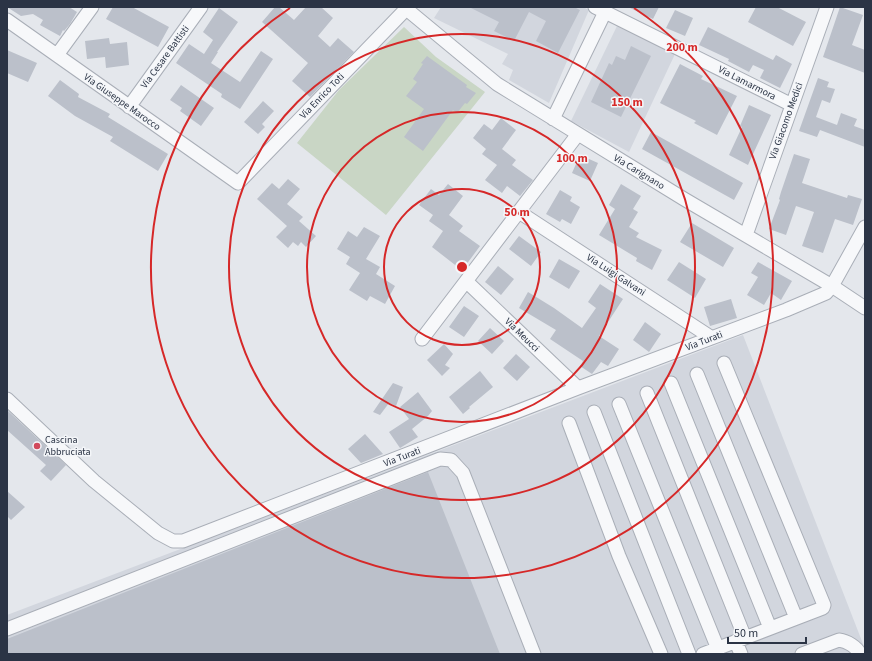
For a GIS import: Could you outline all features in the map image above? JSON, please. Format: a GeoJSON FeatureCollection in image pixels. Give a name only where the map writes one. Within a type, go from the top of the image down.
{"type":"FeatureCollection","features":[{"type":"Feature","properties":{"kind":"street"},"geometry":{"type":"LineString","coordinates":[[56,55],[92,7]]}},
{"type":"Feature","properties":{"kind":"street","name":"Via Cesare Battisti"},"geometry":{"type":"LineString","coordinates":[[129,107],[201,7]]}},
{"type":"Feature","properties":{"kind":"street","name":"Via Giacomo Medici"},"geometry":{"type":"LineString","coordinates":[[746,235],[827,7]]}},
{"type":"Feature","properties":{"kind":"street","name":"Via Carignano"},"geometry":{"type":"LineString","coordinates":[[406,8],[497,84],[684,199],[832,286],[865,308]]}},
{"type":"Feature","properties":{"kind":"street","name":"Via Enrico Toti"},"geometry":{"type":"LineString","coordinates":[[238,183],[406,8]]}},
{"type":"Feature","properties":{"kind":"street"},"geometry":{"type":"LineString","coordinates":[[553,119],[600,10]]}},
{"type":"Feature","properties":{"kind":"street","name":"Via Lamarmora"},"geometry":{"type":"LineString","coordinates":[[600,10],[792,105]]}},
{"type":"Feature","properties":{"kind":"street","name":"Via Giuseppe Marocco"},"geometry":{"type":"LineString","coordinates":[[7,20],[238,183]]}},
{"type":"Feature","properties":{"kind":"street"},"geometry":{"type":"LineString","coordinates":[[422,339],[578,134]]}},
{"type":"Feature","properties":{"kind":"street","name":"Via Luigi Galvani"},"geometry":{"type":"LineString","coordinates":[[519,212],[712,338]]}},
{"type":"Feature","properties":{"kind":"street"},"geometry":{"type":"LineString","coordinates":[[832,286],[865,227]]}},
{"type":"Feature","properties":{"kind":"street","name":"Via Meucci"},"geometry":{"type":"LineString","coordinates":[[466,281],[578,388]]}},
{"type":"Feature","properties":{"kind":"street","name":"Via Turati"},"geometry":{"type":"LineString","coordinates":[[7,399],[94,481],[146,524],[166,538],[173,541],[183,541],[578,388],[712,338],[826,293],[832,286]]}},
{"type":"Feature","properties":{"kind":"street"},"geometry":{"type":"LineString","coordinates":[[703,654],[718,648],[741,645],[770,628],[823,608],[824,605],[724,363]]}},
{"type":"Feature","properties":{"kind":"street"},"geometry":{"type":"LineString","coordinates":[[696,374],[796,618]]}},
{"type":"Feature","properties":{"kind":"street"},"geometry":{"type":"LineString","coordinates":[[670,383],[770,628]]}},
{"type":"Feature","properties":{"kind":"street"},"geometry":{"type":"LineString","coordinates":[[646,393],[741,645]]}},
{"type":"Feature","properties":{"kind":"street"},"geometry":{"type":"LineString","coordinates":[[619,404],[718,648]]}},
{"type":"Feature","properties":{"kind":"street"},"geometry":{"type":"LineString","coordinates":[[594,412],[689,654]]}},
{"type":"Feature","properties":{"kind":"street"},"geometry":{"type":"LineString","coordinates":[[569,422],[619,556],[661,654]]}},
{"type":"Feature","properties":{"kind":"street"},"geometry":{"type":"LineString","coordinates":[[7,629],[421,466],[440,459],[446,459],[451,460],[463,473],[534,654]]}},
{"type":"Feature","properties":{"kind":"street"},"geometry":{"type":"LineString","coordinates":[[802,654],[839,640],[844,641],[858,649],[860,654]]}},
{"type":"Feature","properties":{"kind":"shaded area"},"geometry":{"type":"Polygon","coordinates":[[[441,7],[583,7],[589,10],[549,103],[509,80],[513,70],[502,64],[508,54],[434,18],[441,7]]]}},
{"type":"Feature","properties":{"kind":"shaded area"},"geometry":{"type":"Polygon","coordinates":[[[617,26],[675,54],[629,152],[571,121],[617,26]]]}},
{"type":"Feature","properties":{"kind":"shaded area"},"geometry":{"type":"Polygon","coordinates":[[[743,335],[865,649],[865,654],[7,654],[7,615],[743,335]]]}},
{"type":"Feature","properties":{"kind":"green space"},"geometry":{"type":"Polygon","coordinates":[[[404,27],[436,57],[485,92],[386,215],[297,143],[339,90],[404,27]]]}},
{"type":"Feature","properties":{"kind":"building"},"geometry":{"type":"Polygon","coordinates":[[[7,7],[69,7],[77,12],[70,24],[64,31],[63,30],[60,36],[40,25],[43,20],[33,14],[21,16],[7,7]]]}},
{"type":"Feature","properties":{"kind":"building"},"geometry":{"type":"Polygon","coordinates":[[[113,7],[132,7],[169,27],[158,47],[106,19],[113,7]]]}},
{"type":"Feature","properties":{"kind":"building"},"geometry":{"type":"Polygon","coordinates":[[[275,7],[279,7],[294,20],[306,7],[321,7],[333,18],[318,36],[330,47],[338,38],[354,52],[310,97],[292,81],[308,63],[262,22],[275,7]]]}},
{"type":"Feature","properties":{"kind":"building"},"geometry":{"type":"Polygon","coordinates":[[[469,7],[574,7],[580,10],[558,53],[536,41],[546,21],[529,12],[514,41],[494,31],[499,22],[469,7]]]}},
{"type":"Feature","properties":{"kind":"building"},"geometry":{"type":"Polygon","coordinates":[[[628,7],[659,7],[653,19],[628,7]]]}},
{"type":"Feature","properties":{"kind":"building"},"geometry":{"type":"Polygon","coordinates":[[[756,7],[777,7],[806,22],[793,46],[748,22],[756,7]]]}},
{"type":"Feature","properties":{"kind":"building"},"geometry":{"type":"Polygon","coordinates":[[[840,7],[863,15],[852,45],[865,50],[865,73],[823,57],[840,7]]]}},
{"type":"Feature","properties":{"kind":"building"},"geometry":{"type":"Polygon","coordinates":[[[219,8],[238,22],[211,63],[240,82],[261,51],[273,59],[240,109],[221,97],[222,94],[176,63],[189,44],[204,54],[213,40],[203,32],[219,8]]]}},
{"type":"Feature","properties":{"kind":"building"},"geometry":{"type":"Polygon","coordinates":[[[675,10],[693,18],[685,36],[666,28],[675,10]]]}},
{"type":"Feature","properties":{"kind":"building"},"geometry":{"type":"Polygon","coordinates":[[[708,27],[773,60],[776,55],[792,64],[780,88],[760,78],[764,70],[753,65],[749,72],[728,61],[729,59],[699,45],[708,27]]]}},
{"type":"Feature","properties":{"kind":"building"},"geometry":{"type":"Polygon","coordinates":[[[109,38],[110,44],[127,42],[129,65],[106,68],[105,57],[87,59],[85,41],[109,38]]]}},
{"type":"Feature","properties":{"kind":"building"},"geometry":{"type":"Polygon","coordinates":[[[631,46],[651,56],[621,117],[591,102],[609,63],[612,65],[616,56],[625,60],[631,46]]]}},
{"type":"Feature","properties":{"kind":"building"},"geometry":{"type":"Polygon","coordinates":[[[7,50],[37,63],[28,82],[7,73],[7,50]]]}},
{"type":"Feature","properties":{"kind":"building"},"geometry":{"type":"Polygon","coordinates":[[[427,56],[467,85],[466,87],[476,93],[457,113],[453,110],[423,151],[404,137],[424,109],[406,96],[417,82],[413,79],[423,64],[421,63],[427,56]]]}},
{"type":"Feature","properties":{"kind":"building"},"geometry":{"type":"Polygon","coordinates":[[[680,64],[703,76],[701,79],[737,96],[717,135],[694,123],[696,121],[660,103],[680,64]]]}},
{"type":"Feature","properties":{"kind":"building"},"geometry":{"type":"Polygon","coordinates":[[[818,78],[829,82],[827,87],[835,89],[830,103],[822,100],[816,117],[837,125],[841,113],[857,119],[854,126],[865,130],[865,147],[820,130],[817,137],[799,131],[818,78]]]}},
{"type":"Feature","properties":{"kind":"building"},"geometry":{"type":"Polygon","coordinates":[[[60,80],[79,94],[78,97],[110,114],[108,117],[168,154],[158,171],[110,141],[113,137],[75,116],[48,96],[60,80]]]}},
{"type":"Feature","properties":{"kind":"building"},"geometry":{"type":"Polygon","coordinates":[[[181,85],[214,108],[201,126],[180,111],[182,108],[170,100],[181,85]]]}},
{"type":"Feature","properties":{"kind":"building"},"geometry":{"type":"Polygon","coordinates":[[[263,101],[274,111],[262,124],[265,127],[258,134],[244,122],[263,101]]]}},
{"type":"Feature","properties":{"kind":"building"},"geometry":{"type":"Polygon","coordinates":[[[749,105],[771,115],[748,165],[729,155],[742,127],[740,126],[749,105]]]}},
{"type":"Feature","properties":{"kind":"building"},"geometry":{"type":"Polygon","coordinates":[[[501,118],[516,130],[502,149],[516,160],[512,165],[533,180],[520,196],[507,186],[502,193],[485,180],[497,165],[482,154],[486,149],[473,138],[484,124],[492,130],[501,118]]]}},
{"type":"Feature","properties":{"kind":"building"},"geometry":{"type":"Polygon","coordinates":[[[651,132],[743,183],[734,200],[642,149],[651,132]]]}},
{"type":"Feature","properties":{"kind":"building"},"geometry":{"type":"Polygon","coordinates":[[[794,154],[810,159],[802,183],[847,198],[848,195],[862,199],[853,225],[835,219],[823,253],[802,246],[814,212],[796,206],[786,235],[769,229],[780,200],[781,192],[794,154]]]}},
{"type":"Feature","properties":{"kind":"building"},"geometry":{"type":"Polygon","coordinates":[[[580,155],[598,163],[590,181],[572,173],[580,155]]]}},
{"type":"Feature","properties":{"kind":"building"},"geometry":{"type":"Polygon","coordinates":[[[288,179],[300,189],[287,204],[303,217],[299,221],[316,236],[306,247],[301,242],[298,246],[293,242],[288,248],[276,237],[287,226],[257,199],[272,183],[279,189],[288,179]]]}},
{"type":"Feature","properties":{"kind":"building"},"geometry":{"type":"Polygon","coordinates":[[[448,184],[463,196],[449,215],[463,226],[459,231],[480,246],[466,265],[463,262],[459,268],[432,247],[443,231],[429,221],[433,215],[419,205],[431,189],[439,195],[448,184]]]}},
{"type":"Feature","properties":{"kind":"building"},"geometry":{"type":"Polygon","coordinates":[[[621,184],[641,196],[633,209],[638,212],[629,227],[639,233],[636,237],[662,250],[652,270],[636,261],[637,258],[599,235],[615,209],[609,205],[621,184]]]}},
{"type":"Feature","properties":{"kind":"building"},"geometry":{"type":"Polygon","coordinates":[[[560,190],[572,197],[570,201],[580,207],[571,224],[562,219],[560,222],[546,214],[560,190]]]}},
{"type":"Feature","properties":{"kind":"building"},"geometry":{"type":"Polygon","coordinates":[[[692,223],[734,248],[723,267],[680,242],[692,223]]]}},
{"type":"Feature","properties":{"kind":"building"},"geometry":{"type":"Polygon","coordinates":[[[364,227],[380,236],[366,259],[380,267],[376,274],[395,286],[385,304],[370,296],[367,301],[349,290],[360,273],[346,264],[350,257],[337,249],[348,231],[357,237],[364,227]]]}},
{"type":"Feature","properties":{"kind":"building"},"geometry":{"type":"Polygon","coordinates":[[[519,236],[541,252],[531,266],[509,249],[519,236]]]}},
{"type":"Feature","properties":{"kind":"building"},"geometry":{"type":"Polygon","coordinates":[[[559,259],[580,271],[569,289],[549,277],[559,259]]]}},
{"type":"Feature","properties":{"kind":"building"},"geometry":{"type":"Polygon","coordinates":[[[679,262],[706,279],[695,298],[667,280],[679,262]]]}},
{"type":"Feature","properties":{"kind":"building"},"geometry":{"type":"Polygon","coordinates":[[[758,262],[792,281],[781,300],[771,293],[764,305],[747,295],[758,277],[751,273],[758,262]]]}},
{"type":"Feature","properties":{"kind":"building"},"geometry":{"type":"Polygon","coordinates":[[[498,266],[514,279],[501,295],[485,282],[498,266]]]}},
{"type":"Feature","properties":{"kind":"building"},"geometry":{"type":"Polygon","coordinates":[[[600,284],[623,299],[599,336],[619,349],[608,366],[601,362],[592,374],[580,366],[583,361],[550,339],[556,330],[519,308],[528,292],[582,328],[596,308],[588,302],[600,284]]]}},
{"type":"Feature","properties":{"kind":"building"},"geometry":{"type":"Polygon","coordinates":[[[731,299],[737,318],[710,326],[704,307],[731,299]]]}},
{"type":"Feature","properties":{"kind":"building"},"geometry":{"type":"Polygon","coordinates":[[[464,306],[479,316],[464,337],[449,327],[464,306]]]}},
{"type":"Feature","properties":{"kind":"building"},"geometry":{"type":"Polygon","coordinates":[[[645,322],[661,334],[649,352],[633,340],[645,322]]]}},
{"type":"Feature","properties":{"kind":"building"},"geometry":{"type":"Polygon","coordinates":[[[490,328],[504,341],[492,354],[478,341],[490,328]]]}},
{"type":"Feature","properties":{"kind":"building"},"geometry":{"type":"Polygon","coordinates":[[[444,344],[453,354],[445,365],[450,368],[442,376],[427,360],[444,344]]]}},
{"type":"Feature","properties":{"kind":"building"},"geometry":{"type":"Polygon","coordinates":[[[516,354],[530,367],[517,381],[503,368],[516,354]]]}},
{"type":"Feature","properties":{"kind":"building"},"geometry":{"type":"Polygon","coordinates":[[[480,371],[493,387],[463,414],[449,397],[480,371]]]}},
{"type":"Feature","properties":{"kind":"building"},"geometry":{"type":"Polygon","coordinates":[[[393,383],[403,387],[396,406],[389,403],[380,415],[373,412],[393,383]]]}},
{"type":"Feature","properties":{"kind":"building"},"geometry":{"type":"Polygon","coordinates":[[[418,392],[432,411],[412,429],[418,437],[400,448],[389,432],[409,419],[400,407],[418,392]]]}},
{"type":"Feature","properties":{"kind":"building","name":"Cascina Abbruciata"},"geometry":{"type":"Polygon","coordinates":[[[7,410],[66,465],[51,481],[40,471],[46,465],[7,430],[7,410]]]}},
{"type":"Feature","properties":{"kind":"building"},"geometry":{"type":"Polygon","coordinates":[[[365,434],[383,454],[361,463],[348,449],[365,434]]]}},
{"type":"Feature","properties":{"kind":"building"},"geometry":{"type":"Polygon","coordinates":[[[428,472],[500,654],[7,654],[7,639],[428,472]]]}},
{"type":"Feature","properties":{"kind":"building"},"geometry":{"type":"Polygon","coordinates":[[[7,491],[25,507],[11,520],[7,516],[7,491]]]}},
{"type":"Feature","properties":{"kind":"place","name":"Cascina Abbruciata"},"geometry":{"type":"Point","coordinates":[37,446]}}]}
